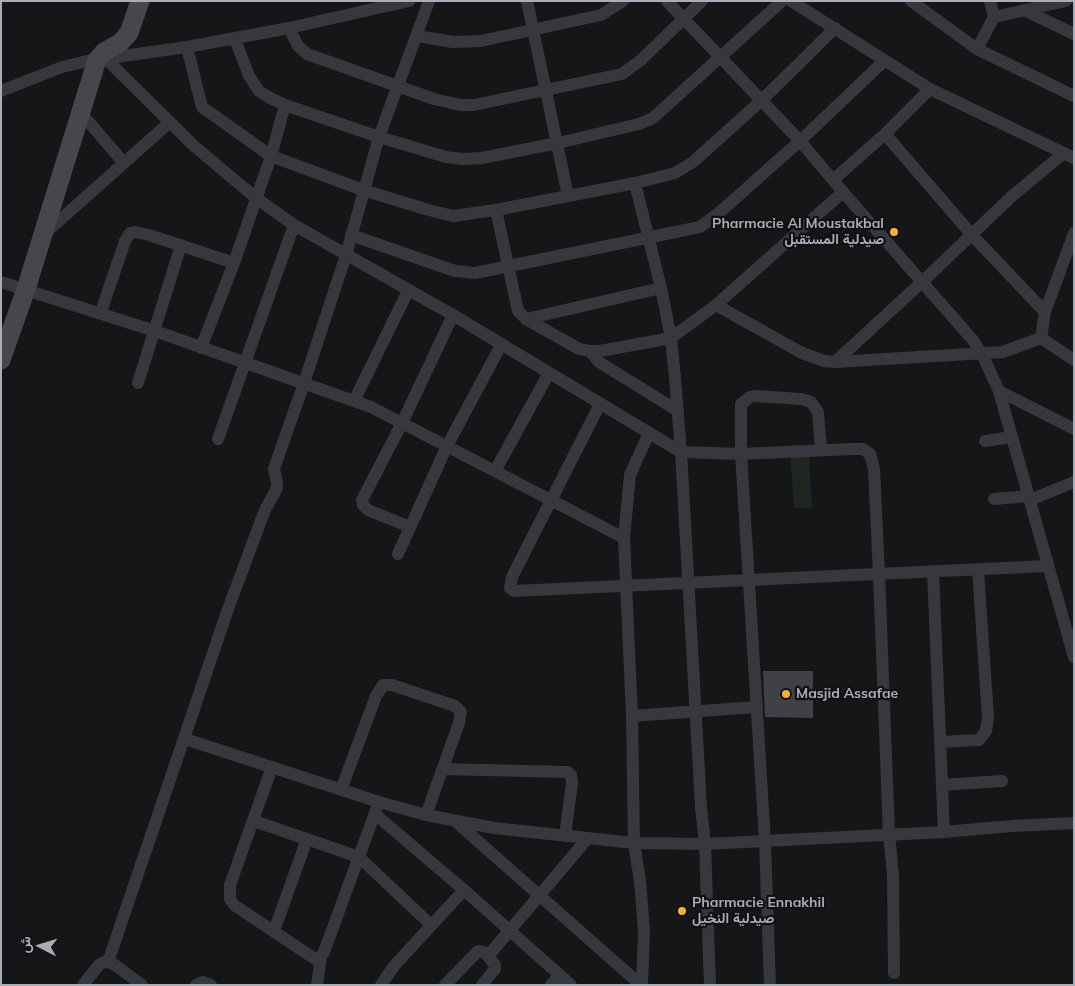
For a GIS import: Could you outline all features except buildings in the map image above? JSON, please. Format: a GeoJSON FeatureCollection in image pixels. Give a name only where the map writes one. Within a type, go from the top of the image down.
{"type":"FeatureCollection","features":[{"type":"Feature","properties":{"kind":"street"},"geometry":{"type":"LineString","coordinates":[[1,360],[26,289],[81,113],[101,59],[104,52],[120,42],[129,33],[140,1]]}},
{"type":"Feature","properties":{"kind":"street"},"geometry":{"type":"LineString","coordinates":[[1,91],[62,67],[101,59],[188,48],[409,1]]}},
{"type":"Feature","properties":{"kind":"street"},"geometry":{"type":"LineString","coordinates":[[108,962],[234,592],[265,510],[277,488],[274,469],[346,255],[379,138],[429,1]]}},
{"type":"Feature","properties":{"kind":"street"},"geometry":{"type":"LineString","coordinates":[[527,1],[568,196]]}},
{"type":"Feature","properties":{"kind":"street"},"geometry":{"type":"LineString","coordinates":[[417,36],[467,43],[601,15],[623,1]]}},
{"type":"Feature","properties":{"kind":"street"},"geometry":{"type":"LineString","coordinates":[[667,1],[800,141],[972,339],[982,354],[999,391],[1074,657]]}},
{"type":"Feature","properties":{"kind":"street"},"geometry":{"type":"LineString","coordinates":[[288,28],[298,46],[307,54],[434,100],[460,105],[474,104],[622,74],[641,60],[702,1]]}},
{"type":"Feature","properties":{"kind":"street"},"geometry":{"type":"LineString","coordinates":[[235,39],[250,76],[259,90],[270,98],[379,138],[446,157],[463,159],[482,158],[558,143],[639,124],[653,118],[782,1]]}},
{"type":"Feature","properties":{"kind":"street"},"geometry":{"type":"LineString","coordinates":[[791,1],[930,89],[1069,155],[1011,197],[835,362]]}},
{"type":"Feature","properties":{"kind":"street"},"geometry":{"type":"LineString","coordinates":[[911,1],[977,49],[1074,96]]}},
{"type":"Feature","properties":{"kind":"street"},"geometry":{"type":"LineString","coordinates":[[977,49],[994,17],[990,1]]}},
{"type":"Feature","properties":{"kind":"street"},"geometry":{"type":"LineString","coordinates":[[994,17],[1066,1]]}},
{"type":"Feature","properties":{"kind":"street"},"geometry":{"type":"LineString","coordinates":[[1024,10],[1074,34]]}},
{"type":"Feature","properties":{"kind":"street"},"geometry":{"type":"LineString","coordinates":[[188,48],[202,107],[271,156],[363,190],[444,215],[466,215],[635,183],[665,176],[682,169],[693,162],[762,100],[835,28]]}},
{"type":"Feature","properties":{"kind":"street"},"geometry":{"type":"LineString","coordinates":[[101,59],[193,145],[256,198],[294,225],[453,315],[681,452],[741,454],[821,450],[863,449],[867,451],[872,457],[879,574],[892,875],[894,973]]}},
{"type":"Feature","properties":{"kind":"street"},"geometry":{"type":"LineString","coordinates":[[351,235],[455,271],[475,273],[694,229],[706,224],[800,141],[884,60]]}},
{"type":"Feature","properties":{"kind":"street"},"geometry":{"type":"LineString","coordinates":[[833,180],[885,134],[930,89]]}},
{"type":"Feature","properties":{"kind":"street"},"geometry":{"type":"LineString","coordinates":[[201,348],[234,263],[271,156],[285,105]]}},
{"type":"Feature","properties":{"kind":"street"},"geometry":{"type":"LineString","coordinates":[[81,113],[124,163]]}},
{"type":"Feature","properties":{"kind":"street"},"geometry":{"type":"LineString","coordinates":[[43,235],[170,122]]}},
{"type":"Feature","properties":{"kind":"street"},"geometry":{"type":"LineString","coordinates":[[885,134],[972,235],[1045,312]]}},
{"type":"Feature","properties":{"kind":"street"},"geometry":{"type":"LineString","coordinates":[[635,183],[650,237],[671,338],[678,411],[695,712],[705,844],[710,985]]}},
{"type":"Feature","properties":{"kind":"street"},"geometry":{"type":"LineString","coordinates":[[496,210],[518,311],[526,319],[579,349],[590,351],[671,338],[716,305],[843,192]]}},
{"type":"Feature","properties":{"kind":"street"},"geometry":{"type":"LineString","coordinates":[[218,439],[294,225]]}},
{"type":"Feature","properties":{"kind":"street"},"geometry":{"type":"LineString","coordinates":[[100,312],[128,235],[135,232],[234,263]]}},
{"type":"Feature","properties":{"kind":"street"},"geometry":{"type":"LineString","coordinates":[[1041,338],[1045,312],[1074,233]]}},
{"type":"Feature","properties":{"kind":"street"},"geometry":{"type":"LineString","coordinates":[[138,383],[182,246]]}},
{"type":"Feature","properties":{"kind":"street"},"geometry":{"type":"LineString","coordinates":[[1,282],[100,312],[354,401],[402,423],[624,538]]}},
{"type":"Feature","properties":{"kind":"street"},"geometry":{"type":"LineString","coordinates":[[526,319],[661,288]]}},
{"type":"Feature","properties":{"kind":"street"},"geometry":{"type":"LineString","coordinates":[[354,401],[408,291]]}},
{"type":"Feature","properties":{"kind":"street"},"geometry":{"type":"LineString","coordinates":[[716,305],[802,353],[824,361],[835,362],[1003,352],[1041,338]]}},
{"type":"Feature","properties":{"kind":"street"},"geometry":{"type":"LineString","coordinates":[[410,527],[368,510],[362,502],[363,494],[402,423],[453,315]]}},
{"type":"Feature","properties":{"kind":"street"},"geometry":{"type":"LineString","coordinates":[[1041,338],[1074,360]]}},
{"type":"Feature","properties":{"kind":"street"},"geometry":{"type":"LineString","coordinates":[[398,554],[447,446],[501,345]]}},
{"type":"Feature","properties":{"kind":"street"},"geometry":{"type":"LineString","coordinates":[[590,351],[603,365],[678,411]]}},
{"type":"Feature","properties":{"kind":"street"},"geometry":{"type":"LineString","coordinates":[[495,471],[549,374]]}},
{"type":"Feature","properties":{"kind":"street"},"geometry":{"type":"LineString","coordinates":[[999,391],[1074,428]]}},
{"type":"Feature","properties":{"kind":"street"},"geometry":{"type":"LineString","coordinates":[[770,985],[765,842],[741,454],[742,404],[750,397],[756,396],[801,399],[811,402],[818,412],[821,450]]}},
{"type":"Feature","properties":{"kind":"street"},"geometry":{"type":"LineString","coordinates":[[600,404],[512,577],[509,586],[511,590],[522,592],[1047,566]]}},
{"type":"Feature","properties":{"kind":"street"},"geometry":{"type":"LineString","coordinates":[[641,985],[644,930],[640,881],[634,843],[632,716],[624,538],[630,475],[649,433]]}},
{"type":"Feature","properties":{"kind":"street"},"geometry":{"type":"LineString","coordinates":[[985,442],[1012,437]]}},
{"type":"Feature","properties":{"kind":"street"},"geometry":{"type":"LineString","coordinates":[[994,499],[1030,498],[1074,482]]}},
{"type":"Feature","properties":{"kind":"street"},"geometry":{"type":"LineString","coordinates":[[940,742],[979,740],[986,731],[988,718],[978,570]]}},
{"type":"Feature","properties":{"kind":"street"},"geometry":{"type":"LineString","coordinates":[[933,572],[944,832]]}},
{"type":"Feature","properties":{"kind":"street"},"geometry":{"type":"LineString","coordinates":[[341,790],[376,696],[380,688],[387,684],[460,709],[459,723],[426,816]]}},
{"type":"Feature","properties":{"kind":"street"},"geometry":{"type":"LineString","coordinates":[[632,716],[757,707]]}},
{"type":"Feature","properties":{"kind":"street"},"geometry":{"type":"LineString","coordinates":[[185,739],[341,790],[377,808],[464,890],[571,985]]}},
{"type":"Feature","properties":{"kind":"street"},"geometry":{"type":"LineString","coordinates":[[272,767],[230,885],[229,894],[234,905],[309,957],[317,959],[322,956]]}},
{"type":"Feature","properties":{"kind":"street"},"geometry":{"type":"LineString","coordinates":[[442,769],[568,772],[571,775],[572,783],[565,836]]}},
{"type":"Feature","properties":{"kind":"street"},"geometry":{"type":"LineString","coordinates":[[942,785],[1002,781]]}},
{"type":"Feature","properties":{"kind":"street"},"geometry":{"type":"LineString","coordinates":[[377,808],[565,836],[634,843],[705,844],[765,842],[1074,823]]}},
{"type":"Feature","properties":{"kind":"street"},"geometry":{"type":"LineString","coordinates":[[316,985],[322,956],[377,808]]}},
{"type":"Feature","properties":{"kind":"street"},"geometry":{"type":"LineString","coordinates":[[254,821],[359,857],[431,925]]}},
{"type":"Feature","properties":{"kind":"street"},"geometry":{"type":"LineString","coordinates":[[455,821],[641,985]]}},
{"type":"Feature","properties":{"kind":"street"},"geometry":{"type":"LineString","coordinates":[[488,956],[588,838]]}},
{"type":"Feature","properties":{"kind":"street"},"geometry":{"type":"LineString","coordinates":[[274,931],[307,839]]}},
{"type":"Feature","properties":{"kind":"street"},"geometry":{"type":"LineString","coordinates":[[381,985],[394,966],[464,890]]}},
{"type":"Feature","properties":{"kind":"street"},"geometry":{"type":"LineString","coordinates":[[445,985],[478,951],[484,952],[495,965],[495,969],[482,985]]}},
{"type":"Feature","properties":{"kind":"street"},"geometry":{"type":"LineString","coordinates":[[83,985],[99,965],[108,962]]}},
{"type":"Feature","properties":{"kind":"street"},"geometry":{"type":"LineString","coordinates":[[108,962],[142,985]]}},
{"type":"Feature","properties":{"kind":"street"},"geometry":{"type":"LineString","coordinates":[[551,985],[560,975]]}},
{"type":"Feature","properties":{"kind":"street"},"geometry":{"type":"LineString","coordinates":[[196,985],[203,982],[211,985]]}},
{"type":"Feature","properties":{"kind":"shaded area"},"geometry":{"type":"Polygon","coordinates":[[[809,452],[812,508],[794,508],[790,453],[809,452]]]}},
{"type":"Feature","properties":{"kind":"place","name":"Pharmacie Al Moustakbal صيدلية المستقبل"},"geometry":{"type":"Point","coordinates":[894,232]}},
{"type":"Feature","properties":{"kind":"place","name":"Masjid Assafae"},"geometry":{"type":"Point","coordinates":[786,694]}},
{"type":"Feature","properties":{"kind":"place","name":"Pharmacie Ennakhil صيدلية النخيل"},"geometry":{"type":"Point","coordinates":[682,911]}}]}
